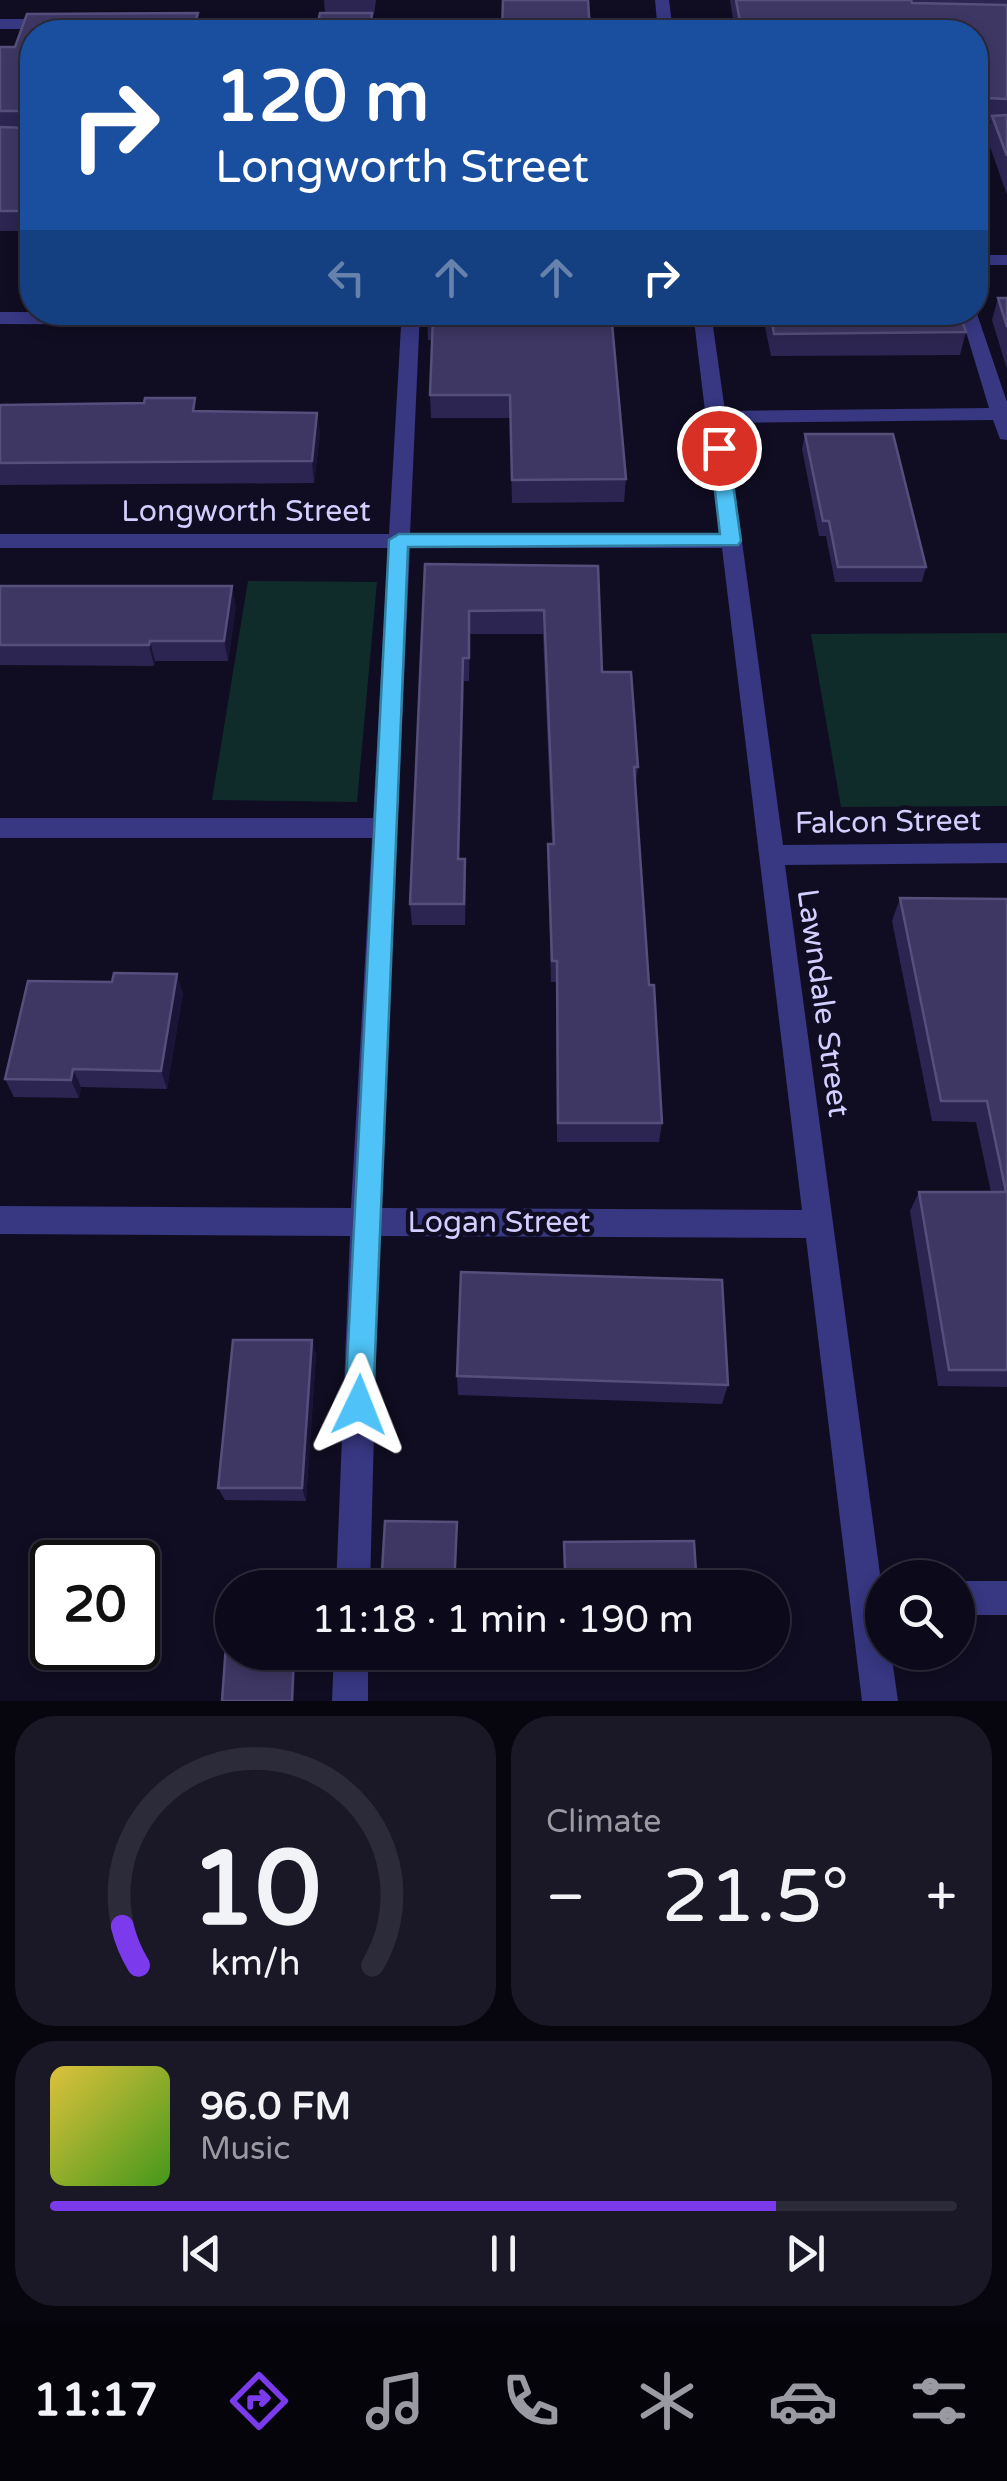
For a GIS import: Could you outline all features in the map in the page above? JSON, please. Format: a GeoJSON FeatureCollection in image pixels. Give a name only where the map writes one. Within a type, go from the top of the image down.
{"type":"FeatureCollection","features":[{"type":"Feature","properties":{"kind":"street"},"geometry":{"type":"LineString","coordinates":[[354,1570],[365,1222],[411,325]]}},
{"type":"Feature","properties":{"kind":"street","name":"Lawndale Street"},"geometry":{"type":"LineString","coordinates":[[704,325],[819,1224],[868,1560]]}},
{"type":"Feature","properties":{"kind":"street"},"geometry":{"type":"LineString","coordinates":[[715,417],[1005,421],[973,325]]}},
{"type":"Feature","properties":{"kind":"street","name":"Longworth Street"},"geometry":{"type":"LineString","coordinates":[[0,540],[731,541]]}},
{"type":"Feature","properties":{"kind":"street"},"geometry":{"type":"LineString","coordinates":[[0,828],[384,828]]}},
{"type":"Feature","properties":{"kind":"street","name":"Falcon Street"},"geometry":{"type":"LineString","coordinates":[[770,855],[1007,853]]}},
{"type":"Feature","properties":{"kind":"street","name":"Logan Street"},"geometry":{"type":"LineString","coordinates":[[0,1220],[819,1224]]}},
{"type":"Feature","properties":{"kind":"street"},"geometry":{"type":"LineString","coordinates":[[975,1598],[1007,1598]]}},
{"type":"Feature","properties":{"kind":"street"},"geometry":{"type":"LineString","coordinates":[[350,1701],[351,1670]]}},
{"type":"Feature","properties":{"kind":"street","name":"Lawndale Street"},"geometry":{"type":"LineString","coordinates":[[878,1670],[880,1701]]}},
{"type":"Feature","properties":{"kind":"green space"},"geometry":{"type":"Polygon","coordinates":[[[248,581],[377,582],[357,802],[212,800],[248,581]]]}},
{"type":"Feature","properties":{"kind":"green space"},"geometry":{"type":"Polygon","coordinates":[[[1007,633],[1007,806],[841,807],[811,634],[1007,633]]]}},
{"type":"Feature","properties":{"kind":"building"},"geometry":{"type":"Polygon","coordinates":[[[503,0],[588,0],[589,20],[502,20],[503,0]]]}},
{"type":"Feature","properties":{"kind":"building"},"geometry":{"type":"Polygon","coordinates":[[[736,0],[911,0],[1007,5],[1007,99],[988,98],[988,20],[740,20],[736,0]]]}},
{"type":"Feature","properties":{"kind":"building"},"geometry":{"type":"Polygon","coordinates":[[[198,13],[196,20],[25,20],[27,14],[198,13]]]}},
{"type":"Feature","properties":{"kind":"building"},"geometry":{"type":"Polygon","coordinates":[[[320,13],[372,13],[371,20],[319,20],[320,13]]]}},
{"type":"Feature","properties":{"kind":"building"},"geometry":{"type":"Polygon","coordinates":[[[20,33],[20,111],[0,111],[0,47],[15,47],[20,33]]]}},
{"type":"Feature","properties":{"kind":"building"},"geometry":{"type":"Polygon","coordinates":[[[1007,115],[1007,156],[992,116],[1007,115]]]}},
{"type":"Feature","properties":{"kind":"building"},"geometry":{"type":"Polygon","coordinates":[[[0,127],[20,128],[20,211],[0,211],[0,127]]]}},
{"type":"Feature","properties":{"kind":"building"},"geometry":{"type":"Polygon","coordinates":[[[998,298],[1007,298],[1007,327],[998,298]]]}},
{"type":"Feature","properties":{"kind":"building"},"geometry":{"type":"Polygon","coordinates":[[[433,325],[612,325],[626,479],[512,480],[510,395],[430,395],[433,325]]]}},
{"type":"Feature","properties":{"kind":"building"},"geometry":{"type":"Polygon","coordinates":[[[772,325],[964,325],[966,332],[774,334],[772,325]]]}},
{"type":"Feature","properties":{"kind":"building"},"geometry":{"type":"Polygon","coordinates":[[[145,398],[195,398],[193,411],[317,413],[312,461],[0,463],[0,405],[144,403],[145,398]]]}},
{"type":"Feature","properties":{"kind":"building"},"geometry":{"type":"Polygon","coordinates":[[[805,434],[893,434],[926,567],[838,567],[829,521],[823,521],[805,434]]]}},
{"type":"Feature","properties":{"kind":"building"},"geometry":{"type":"Polygon","coordinates":[[[425,564],[598,566],[602,672],[631,672],[638,767],[634,767],[662,1123],[558,1123],[557,961],[552,961],[548,844],[554,844],[544,610],[469,611],[469,658],[463,658],[458,859],[465,859],[464,904],[410,904],[425,564]]]}},
{"type":"Feature","properties":{"kind":"building"},"geometry":{"type":"Polygon","coordinates":[[[0,586],[232,586],[224,641],[0,645],[0,586]]]}},
{"type":"Feature","properties":{"kind":"building"},"geometry":{"type":"Polygon","coordinates":[[[900,898],[1007,899],[1007,1370],[949,1370],[919,1192],[1006,1192],[987,1101],[941,1101],[900,898]]]}},
{"type":"Feature","properties":{"kind":"building"},"geometry":{"type":"Polygon","coordinates":[[[114,973],[177,974],[161,1071],[73,1069],[71,1080],[5,1079],[28,981],[112,982],[114,973]]]}},
{"type":"Feature","properties":{"kind":"building"},"geometry":{"type":"Polygon","coordinates":[[[461,1272],[722,1280],[728,1385],[457,1376],[461,1272]]]}},
{"type":"Feature","properties":{"kind":"building"},"geometry":{"type":"Polygon","coordinates":[[[233,1340],[312,1340],[302,1488],[218,1488],[233,1340]]]}},
{"type":"Feature","properties":{"kind":"building"},"geometry":{"type":"Polygon","coordinates":[[[385,1521],[457,1522],[455,1570],[382,1570],[385,1521]]]}},
{"type":"Feature","properties":{"kind":"building"},"geometry":{"type":"Polygon","coordinates":[[[694,1541],[696,1570],[565,1570],[564,1542],[694,1541]]]}},
{"type":"Feature","properties":{"kind":"building"},"geometry":{"type":"Polygon","coordinates":[[[224,1670],[293,1670],[292,1701],[222,1701],[224,1670]]]}},
{"type":"Feature","properties":{"kind":"route"},"geometry":{"type":"LineString","coordinates":[[359,1405],[366,1182],[399,540],[731,541],[719,448]]}}]}
